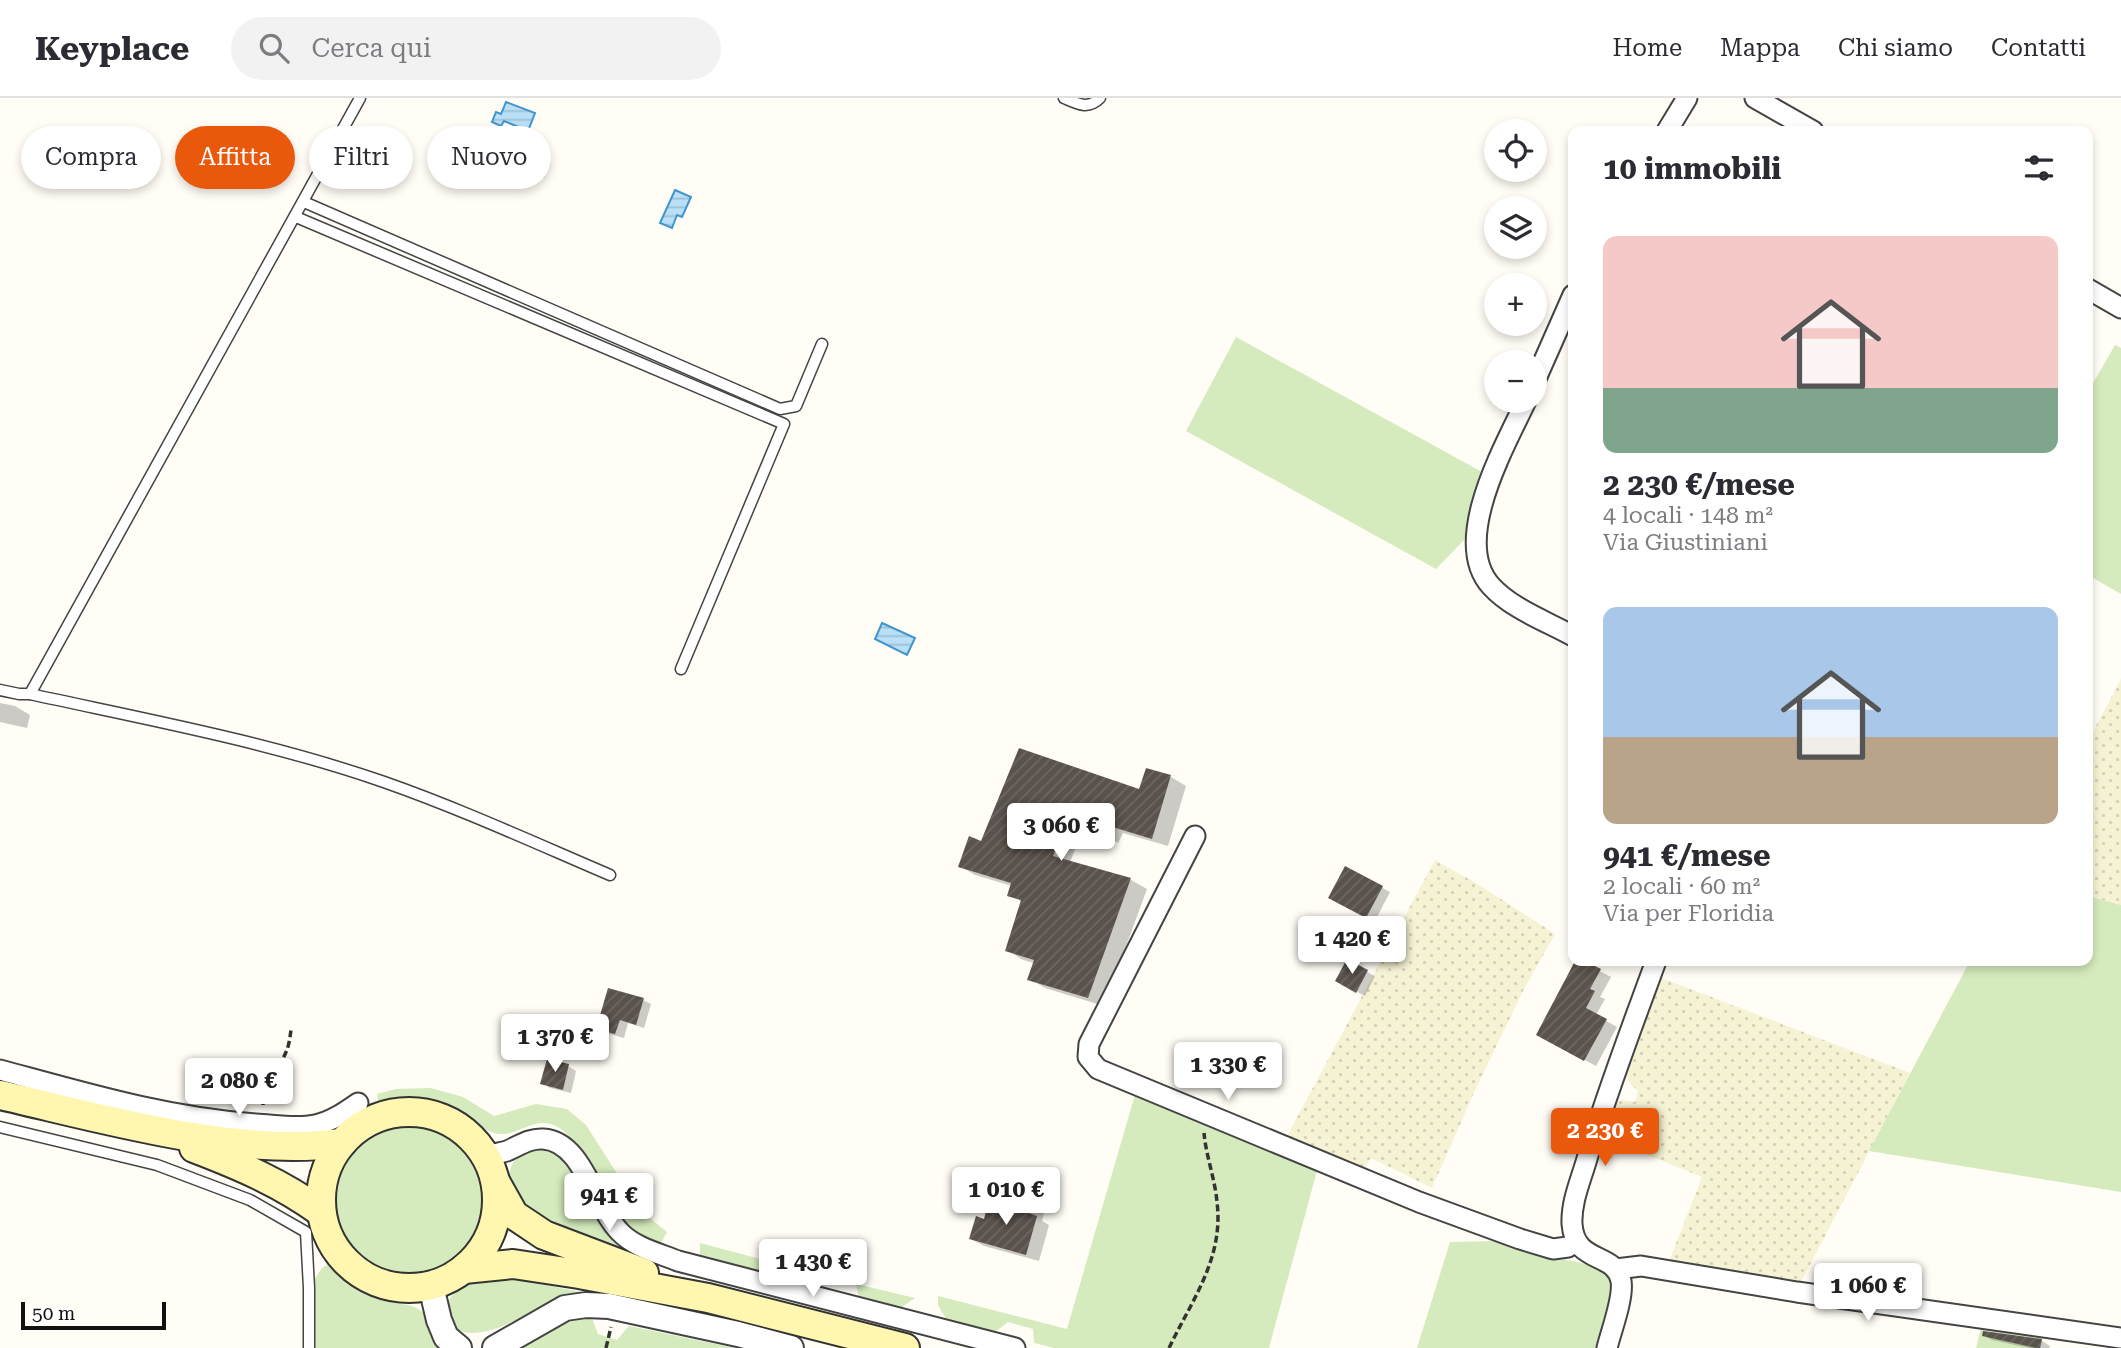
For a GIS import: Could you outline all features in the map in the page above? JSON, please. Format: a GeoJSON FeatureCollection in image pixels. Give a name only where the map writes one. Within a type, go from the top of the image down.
{"type":"FeatureCollection","features":[{"type":"Feature","properties":{"kind":"main road"},"geometry":{"type":"LineString","coordinates":[[0,1095],[136,1126],[220,1141],[274,1146],[342,1143]]}},
{"type":"Feature","properties":{"kind":"main road"},"geometry":{"type":"LineString","coordinates":[[496,1183],[497,1207],[492,1230],[481,1252],[464,1269],[431,1286],[401,1288],[372,1281],[348,1264],[330,1240],[321,1212],[324,1175],[342,1143],[363,1125],[389,1114],[417,1112],[444,1119],[468,1134],[485,1156],[514,1215],[544,1235],[708,1297]]}},
{"type":"Feature","properties":{"kind":"main road"},"geometry":{"type":"LineString","coordinates":[[136,1126],[236,1164],[277,1183],[321,1212]]}},
{"type":"Feature","properties":{"kind":"main road"},"geometry":{"type":"LineString","coordinates":[[464,1269],[513,1264],[708,1297],[905,1348]]}},
{"type":"Feature","properties":{"kind":"street"},"geometry":{"type":"LineString","coordinates":[[1670,126],[1687,98]]}},
{"type":"Feature","properties":{"kind":"street"},"geometry":{"type":"LineString","coordinates":[[1755,98],[1803,126]]}},
{"type":"Feature","properties":{"kind":"street"},"geometry":{"type":"LineString","coordinates":[[2093,292],[2121,308]]}},
{"type":"Feature","properties":{"kind":"street"},"geometry":{"type":"LineString","coordinates":[[1547,354],[1568,306]]}},
{"type":"Feature","properties":{"kind":"street"},"geometry":{"type":"LineString","coordinates":[[1520,413],[1480,510],[1476,551],[1490,585],[1507,600],[1568,633]]}},
{"type":"Feature","properties":{"kind":"street"},"geometry":{"type":"LineString","coordinates":[[1195,836],[1088,1044],[1088,1057],[1098,1069],[1419,1202],[1520,1240],[1553,1249],[1568,1247],[1576,1241]]}},
{"type":"Feature","properties":{"kind":"street"},"geometry":{"type":"LineString","coordinates":[[1607,1348],[1620,1297],[1621,1282],[1616,1269],[1586,1253],[1576,1241],[1572,1226],[1573,1208],[1602,1112],[1654,966]]}},
{"type":"Feature","properties":{"kind":"street"},"geometry":{"type":"LineString","coordinates":[[0,1070],[188,1117],[264,1124],[315,1125],[339,1116],[358,1103]]}},
{"type":"Feature","properties":{"kind":"street"},"geometry":{"type":"LineString","coordinates":[[485,1156],[542,1138],[556,1142],[567,1148],[579,1164],[602,1209],[630,1241],[678,1261],[1015,1348]]}},
{"type":"Feature","properties":{"kind":"street"},"geometry":{"type":"LineString","coordinates":[[1616,1269],[1641,1266],[1797,1292],[2121,1338]]}},
{"type":"Feature","properties":{"kind":"street"},"geometry":{"type":"LineString","coordinates":[[431,1286],[446,1337],[459,1348]]}},
{"type":"Feature","properties":{"kind":"street"},"geometry":{"type":"LineString","coordinates":[[495,1348],[565,1308],[586,1305],[609,1307],[738,1334],[791,1348]]}},
{"type":"Feature","properties":{"kind":"lane"},"geometry":{"type":"LineString","coordinates":[[30,694],[360,98]]}},
{"type":"Feature","properties":{"kind":"lane"},"geometry":{"type":"LineString","coordinates":[[1064,98],[1085,106],[1100,98]]}},
{"type":"Feature","properties":{"kind":"lane"},"geometry":{"type":"LineString","coordinates":[[304,202],[780,408],[796,406],[822,344]]}},
{"type":"Feature","properties":{"kind":"lane"},"geometry":{"type":"LineString","coordinates":[[296,217],[784,424],[681,669]]}},
{"type":"Feature","properties":{"kind":"lane"},"geometry":{"type":"LineString","coordinates":[[0,690],[30,694],[275,749],[384,782],[610,875]]}},
{"type":"Feature","properties":{"kind":"lane"},"geometry":{"type":"LineString","coordinates":[[0,1127],[157,1165],[250,1200],[306,1232],[309,1348]]}},
{"type":"Feature","properties":{"kind":"path"},"geometry":{"type":"LineString","coordinates":[[264,1124],[263,1099],[287,1050],[292,1030]]}},
{"type":"Feature","properties":{"kind":"path"},"geometry":{"type":"LineString","coordinates":[[1169,1348],[1199,1293],[1212,1262],[1218,1238],[1218,1204],[1205,1139],[1203,1113]]}},
{"type":"Feature","properties":{"kind":"shaded area"},"geometry":{"type":"Polygon","coordinates":[[[2121,679],[2121,905],[2093,897],[2093,732],[2121,679]]]}},
{"type":"Feature","properties":{"kind":"shaded area"},"geometry":{"type":"Polygon","coordinates":[[[1435,860],[1555,934],[1523,991],[1432,1188],[1371,1158],[1361,1172],[1285,1140],[1435,860]]]}},
{"type":"Feature","properties":{"kind":"shaded area"},"geometry":{"type":"Polygon","coordinates":[[[1659,977],[1910,1073],[1799,1286],[1668,1264],[1702,1177],[1620,1144],[1624,1127],[1607,1121],[1614,1104],[1623,1100],[1635,1102],[1638,1090],[1627,1077],[1627,1065],[1659,977]]]}},
{"type":"Feature","properties":{"kind":"green space"},"geometry":{"type":"Polygon","coordinates":[[[1236,337],[1484,473],[1470,508],[1465,539],[1436,569],[1186,431],[1236,337]]]}},
{"type":"Feature","properties":{"kind":"green space"},"geometry":{"type":"Polygon","coordinates":[[[2115,345],[2121,348],[2121,594],[2093,578],[2093,383],[2115,345]]]}},
{"type":"Feature","properties":{"kind":"green space"},"geometry":{"type":"Polygon","coordinates":[[[2093,897],[2121,905],[2121,1192],[1869,1151],[1967,966],[2093,966],[2093,897]]]}},
{"type":"Feature","properties":{"kind":"green space"},"geometry":{"type":"Polygon","coordinates":[[[431,1088],[463,1097],[494,1116],[536,1104],[567,1109],[586,1125],[641,1211],[667,1232],[660,1245],[635,1235],[624,1225],[585,1158],[563,1131],[551,1124],[536,1124],[501,1134],[488,1131],[458,1109],[444,1103],[416,1100],[378,1104],[377,1094],[396,1089],[431,1088]]]}},
{"type":"Feature","properties":{"kind":"green space"},"geometry":{"type":"Polygon","coordinates":[[[1136,1091],[1318,1167],[1269,1348],[1054,1348],[1034,1343],[1033,1329],[1008,1322],[995,1332],[946,1319],[938,1305],[938,1296],[1067,1329],[1136,1091]]]}},
{"type":"Feature","properties":{"kind":"green space"},"geometry":{"type":"Polygon","coordinates":[[[410,1123],[439,1128],[464,1145],[481,1170],[486,1199],[481,1228],[464,1253],[439,1270],[410,1275],[381,1270],[356,1253],[339,1228],[334,1199],[339,1170],[356,1145],[381,1128],[410,1123]]]}},
{"type":"Feature","properties":{"kind":"green space"},"geometry":{"type":"Polygon","coordinates":[[[541,1148],[551,1151],[566,1163],[610,1237],[623,1252],[563,1231],[524,1205],[512,1187],[510,1171],[519,1156],[541,1148]]]}},
{"type":"Feature","properties":{"kind":"green space"},"geometry":{"type":"Polygon","coordinates":[[[1499,1241],[1547,1256],[1596,1266],[1607,1274],[1613,1284],[1613,1294],[1599,1348],[1417,1348],[1450,1242],[1499,1241]]]}},
{"type":"Feature","properties":{"kind":"green space"},"geometry":{"type":"Polygon","coordinates":[[[700,1243],[824,1276],[812,1286],[700,1255],[700,1243]]]}},
{"type":"Feature","properties":{"kind":"green space"},"geometry":{"type":"Polygon","coordinates":[[[332,1262],[350,1282],[364,1292],[421,1310],[430,1321],[442,1348],[314,1348],[314,1280],[322,1268],[332,1262]]]}},
{"type":"Feature","properties":{"kind":"green space"},"geometry":{"type":"Polygon","coordinates":[[[498,1279],[520,1280],[581,1292],[558,1298],[514,1321],[486,1331],[462,1331],[453,1325],[447,1310],[452,1296],[465,1286],[498,1279]]]}},
{"type":"Feature","properties":{"kind":"green space"},"geometry":{"type":"Polygon","coordinates":[[[856,1284],[915,1298],[899,1309],[859,1298],[856,1284]]]}},
{"type":"Feature","properties":{"kind":"green space"},"geometry":{"type":"Polygon","coordinates":[[[590,1313],[598,1334],[617,1340],[629,1326],[735,1348],[514,1348],[562,1318],[590,1313]]]}},
{"type":"Feature","properties":{"kind":"green space"},"geometry":{"type":"Polygon","coordinates":[[[1982,1324],[2044,1333],[2040,1348],[1976,1348],[1982,1324]]]}},
{"type":"Feature","properties":{"kind":"water"},"geometry":{"type":"Polygon","coordinates":[[[506,102],[535,113],[530,126],[516,126],[504,121],[501,126],[492,122],[496,112],[501,114],[506,102]]]}},
{"type":"Feature","properties":{"kind":"water"},"geometry":{"type":"Polygon","coordinates":[[[675,190],[691,197],[682,217],[677,215],[672,228],[660,223],[675,190]]]}},
{"type":"Feature","properties":{"kind":"water"},"geometry":{"type":"Polygon","coordinates":[[[882,623],[915,638],[907,655],[875,639],[882,623]]]}},
{"type":"Feature","properties":{"kind":"building"},"geometry":{"type":"Polygon","coordinates":[[[1019,748],[1139,789],[1146,768],[1171,775],[1152,839],[1106,825],[1101,836],[1092,825],[1068,819],[1053,856],[1131,878],[1088,998],[1027,980],[1034,960],[1005,951],[1021,900],[1007,896],[1011,883],[958,867],[969,836],[981,841],[1019,748]]]}},
{"type":"Feature","properties":{"kind":"building"},"geometry":{"type":"Polygon","coordinates":[[[1345,866],[1383,886],[1366,918],[1328,898],[1345,866]]]}},
{"type":"Feature","properties":{"kind":"building"},"geometry":{"type":"Polygon","coordinates":[[[1347,959],[1368,970],[1356,993],[1335,981],[1347,959]]]}},
{"type":"Feature","properties":{"kind":"building"},"geometry":{"type":"Polygon","coordinates":[[[1572,966],[1595,966],[1601,969],[1590,989],[1595,991],[1586,1008],[1607,1019],[1584,1061],[1536,1035],[1572,966]]]}},
{"type":"Feature","properties":{"kind":"building"},"geometry":{"type":"Polygon","coordinates":[[[608,988],[644,998],[636,1025],[620,1020],[615,1034],[596,1029],[608,988]]]}},
{"type":"Feature","properties":{"kind":"building"},"geometry":{"type":"Polygon","coordinates":[[[547,1059],[569,1064],[563,1090],[540,1084],[547,1059]]]}},
{"type":"Feature","properties":{"kind":"building"},"geometry":{"type":"Polygon","coordinates":[[[1008,1197],[1032,1204],[1029,1213],[1037,1216],[1026,1255],[969,1239],[976,1216],[984,1219],[987,1208],[1004,1213],[1008,1197]]]}},
{"type":"Feature","properties":{"kind":"building"},"geometry":{"type":"Polygon","coordinates":[[[1983,1331],[2042,1339],[2040,1348],[2036,1348],[1982,1336],[1983,1331]]]}}]}
